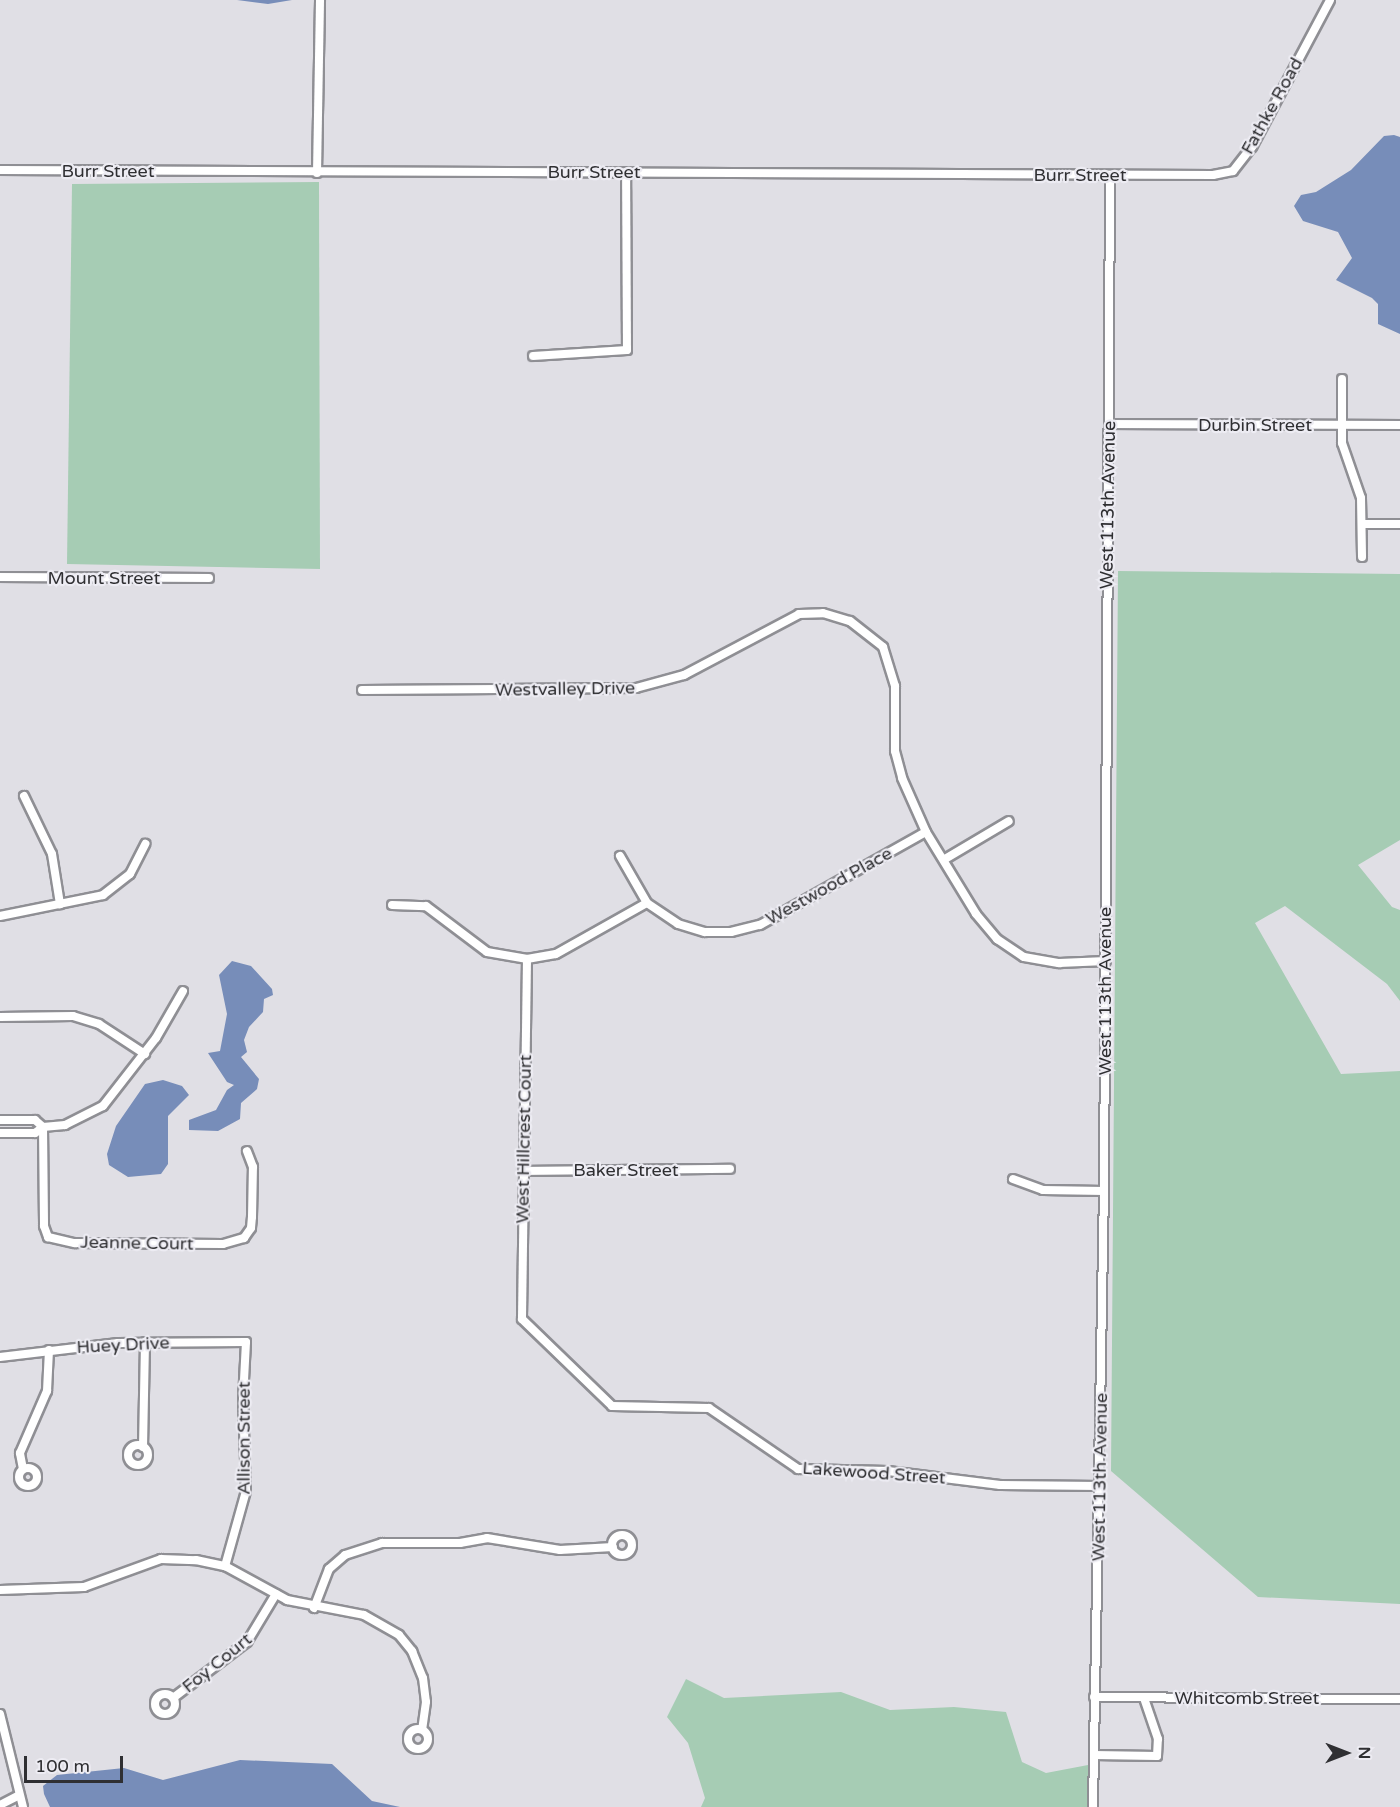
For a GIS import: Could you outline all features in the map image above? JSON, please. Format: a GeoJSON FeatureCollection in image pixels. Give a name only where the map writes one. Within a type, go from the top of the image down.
{"type":"FeatureCollection","features":[{"type":"Feature","properties":{"kind":"street"},"geometry":{"type":"LineString","coordinates":[[317,172],[320,0]]}},
{"type":"Feature","properties":{"kind":"street","name":"Fathke Road"},"geometry":{"type":"LineString","coordinates":[[1188,175],[1233,171],[1244,158],[1330,0]]}},
{"type":"Feature","properties":{"kind":"street","name":"Burr Street"},"geometry":{"type":"LineString","coordinates":[[0,170],[1188,175]]}},
{"type":"Feature","properties":{"kind":"street"},"geometry":{"type":"LineString","coordinates":[[533,356],[627,350],[626,172]]}},
{"type":"Feature","properties":{"kind":"street","name":"West 113th Avenue"},"geometry":{"type":"LineString","coordinates":[[1093,1807],[1104,1191],[1110,176]]}},
{"type":"Feature","properties":{"kind":"street"},"geometry":{"type":"LineString","coordinates":[[1342,379],[1341,425],[1345,461],[1361,498],[1362,557]]}},
{"type":"Feature","properties":{"kind":"street","name":"Durbin Street"},"geometry":{"type":"LineString","coordinates":[[1109,424],[1400,425]]}},
{"type":"Feature","properties":{"kind":"street"},"geometry":{"type":"LineString","coordinates":[[1363,524],[1400,524]]}},
{"type":"Feature","properties":{"kind":"street","name":"Mount Street"},"geometry":{"type":"LineString","coordinates":[[0,578],[208,578]]}},
{"type":"Feature","properties":{"kind":"street","name":"Westvalley Drive"},"geometry":{"type":"LineString","coordinates":[[362,690],[624,690],[657,685],[684,675],[780,622],[799,614],[823,614],[850,621],[883,647],[895,686],[895,751],[902,778],[926,832],[945,859],[976,914],[997,939],[1024,957],[1059,963],[1106,961]]}},
{"type":"Feature","properties":{"kind":"street"},"geometry":{"type":"LineString","coordinates":[[24,796],[52,855],[60,904]]}},
{"type":"Feature","properties":{"kind":"street"},"geometry":{"type":"LineString","coordinates":[[945,859],[1009,821]]}},
{"type":"Feature","properties":{"kind":"street","name":"Westwood Place"},"geometry":{"type":"LineString","coordinates":[[620,856],[646,903],[678,924],[705,932],[731,932],[759,925],[926,832]]}},
{"type":"Feature","properties":{"kind":"street"},"geometry":{"type":"LineString","coordinates":[[0,916],[103,895],[120,885],[130,874],[145,844]]}},
{"type":"Feature","properties":{"kind":"street"},"geometry":{"type":"LineString","coordinates":[[392,905],[426,906],[487,952],[526,959],[556,954],[646,903]]}},
{"type":"Feature","properties":{"kind":"street","name":"West Hillcrest Court"},"geometry":{"type":"LineString","coordinates":[[522,1319],[526,959]]}},
{"type":"Feature","properties":{"kind":"street"},"geometry":{"type":"LineString","coordinates":[[0,1133],[35,1133],[43,1127],[65,1125],[103,1106],[145,1054],[183,991]]}},
{"type":"Feature","properties":{"kind":"street"},"geometry":{"type":"LineString","coordinates":[[0,1017],[73,1016],[99,1024],[145,1054]]}},
{"type":"Feature","properties":{"kind":"street"},"geometry":{"type":"LineString","coordinates":[[0,1120],[35,1120],[43,1127]]}},
{"type":"Feature","properties":{"kind":"street","name":"Jeanne Court"},"geometry":{"type":"LineString","coordinates":[[43,1127],[44,1226],[48,1237],[75,1243],[223,1244],[244,1238],[251,1228],[252,1217],[253,1167],[247,1151]]}},
{"type":"Feature","properties":{"kind":"street","name":"Baker Street"},"geometry":{"type":"LineString","coordinates":[[523,1171],[730,1169]]}},
{"type":"Feature","properties":{"kind":"street"},"geometry":{"type":"LineString","coordinates":[[1013,1179],[1043,1190],[1104,1191]]}},
{"type":"Feature","properties":{"kind":"street","name":"Lakewood Street"},"geometry":{"type":"LineString","coordinates":[[522,1319],[612,1406],[709,1408],[798,1469],[888,1471],[1000,1485],[1100,1486]]}},
{"type":"Feature","properties":{"kind":"street"},"geometry":{"type":"LineString","coordinates":[[143,1446],[145,1342]]}},
{"type":"Feature","properties":{"kind":"street","name":"Huey Drive"},"geometry":{"type":"LineString","coordinates":[[0,1357],[49,1350],[145,1342],[246,1342]]}},
{"type":"Feature","properties":{"kind":"street","name":"Allison Street"},"geometry":{"type":"LineString","coordinates":[[225,1566],[246,1491],[243,1400],[246,1342]]}},
{"type":"Feature","properties":{"kind":"street"},"geometry":{"type":"LineString","coordinates":[[23,1469],[20,1453],[47,1391],[49,1350]]}},
{"type":"Feature","properties":{"kind":"street"},"geometry":{"type":"LineString","coordinates":[[314,1608],[329,1569],[345,1555],[382,1543],[460,1543],[487,1538],[560,1550],[613,1547]]}},
{"type":"Feature","properties":{"kind":"street"},"geometry":{"type":"LineString","coordinates":[[0,1590],[84,1587],[161,1559],[225,1566],[276,1594],[314,1608],[364,1615],[399,1635],[412,1651],[423,1678],[426,1702],[422,1729]]}},
{"type":"Feature","properties":{"kind":"street","name":"Foy Court"},"geometry":{"type":"LineString","coordinates":[[173,1698],[247,1642],[276,1594]]}},
{"type":"Feature","properties":{"kind":"street","name":"Whitcomb Street"},"geometry":{"type":"LineString","coordinates":[[1094,1697],[1400,1699]]}},
{"type":"Feature","properties":{"kind":"street"},"geometry":{"type":"LineString","coordinates":[[1094,1755],[1157,1756],[1158,1739],[1144,1698]]}},
{"type":"Feature","properties":{"kind":"street"},"geometry":{"type":"LineString","coordinates":[[0,1714],[18,1797],[23,1807]]}},
{"type":"Feature","properties":{"kind":"street"},"geometry":{"type":"LineString","coordinates":[[0,1804],[18,1797]]}},
{"type":"Feature","properties":{"kind":"green space"},"geometry":{"type":"Polygon","coordinates":[[[319,182],[320,569],[67,564],[72,184],[319,182]]]}},
{"type":"Feature","properties":{"kind":"green space"},"geometry":{"type":"Polygon","coordinates":[[[1118,571],[1400,574],[1400,840],[1358,865],[1392,907],[1400,910],[1400,1001],[1387,984],[1285,906],[1255,923],[1341,1074],[1400,1071],[1400,1604],[1258,1597],[1111,1471],[1118,571]]]}},
{"type":"Feature","properties":{"kind":"green space"},"geometry":{"type":"Polygon","coordinates":[[[686,1679],[724,1698],[841,1692],[890,1710],[954,1707],[1006,1712],[1022,1762],[1046,1773],[1088,1765],[1088,1807],[701,1807],[705,1798],[688,1743],[667,1717],[686,1679]]]}},
{"type":"Feature","properties":{"kind":"water"},"geometry":{"type":"Polygon","coordinates":[[[237,0],[292,0],[268,4],[237,0]]]}},
{"type":"Feature","properties":{"kind":"water"},"geometry":{"type":"Polygon","coordinates":[[[1384,136],[1400,137],[1400,334],[1378,324],[1378,304],[1372,298],[1336,280],[1352,258],[1338,232],[1303,221],[1294,206],[1301,195],[1316,192],[1351,170],[1384,136]]]}},
{"type":"Feature","properties":{"kind":"water"},"geometry":{"type":"Polygon","coordinates":[[[232,961],[251,966],[272,989],[273,995],[264,999],[263,1012],[249,1027],[244,1040],[247,1052],[241,1057],[259,1079],[257,1089],[241,1103],[240,1119],[218,1131],[189,1130],[189,1120],[216,1110],[227,1090],[234,1085],[227,1082],[208,1053],[220,1051],[227,1014],[219,975],[232,961]]]}},
{"type":"Feature","properties":{"kind":"water"},"geometry":{"type":"Polygon","coordinates":[[[163,1080],[182,1086],[189,1095],[168,1116],[168,1164],[161,1174],[128,1177],[109,1165],[107,1154],[116,1126],[145,1084],[163,1080]]]}},
{"type":"Feature","properties":{"kind":"water"},"geometry":{"type":"Polygon","coordinates":[[[240,1760],[332,1764],[372,1801],[400,1807],[50,1807],[44,1794],[43,1786],[57,1775],[124,1768],[163,1780],[240,1760]]]}}]}
